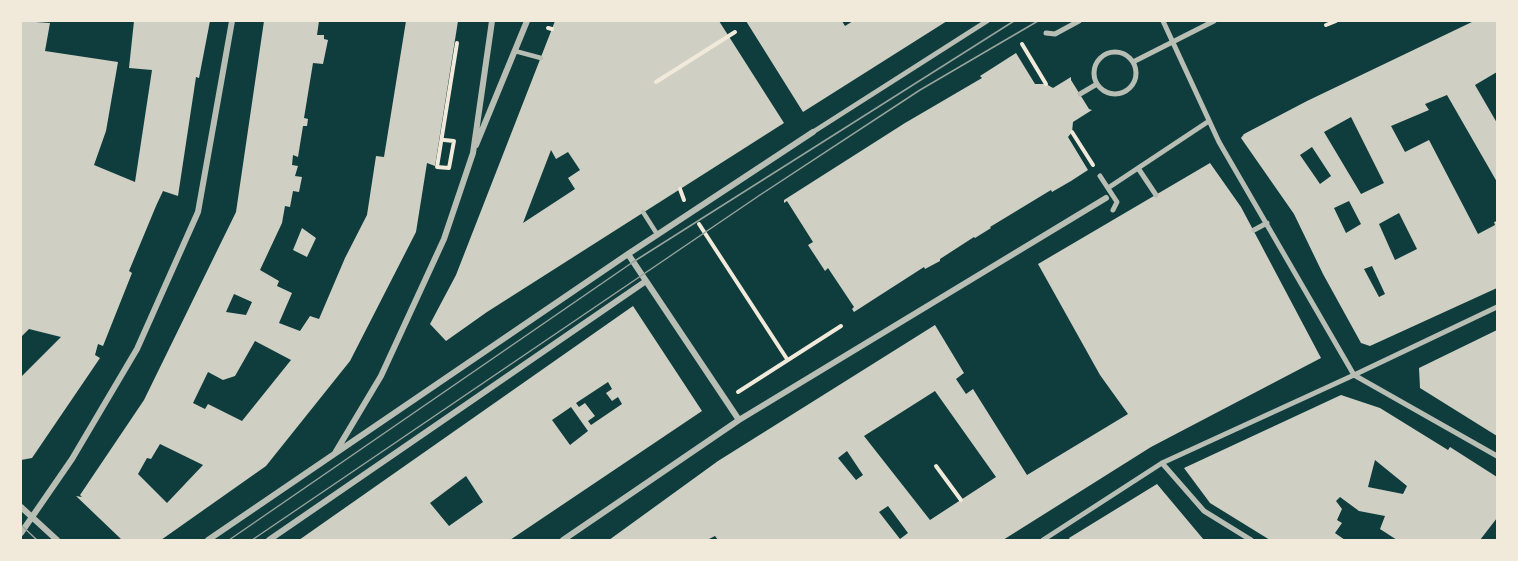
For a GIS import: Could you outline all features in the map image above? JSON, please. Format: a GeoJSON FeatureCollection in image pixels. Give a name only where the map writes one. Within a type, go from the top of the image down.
{"type":"FeatureCollection","features":[{"type":"Feature","properties":{"kind":"street"},"geometry":{"type":"LineString","coordinates":[[21,533],[72,459],[137,349],[198,212],[231,21]]}},
{"type":"Feature","properties":{"kind":"street"},"geometry":{"type":"LineString","coordinates":[[473,153],[492,21]]}},
{"type":"Feature","properties":{"kind":"street"},"geometry":{"type":"LineString","coordinates":[[333,455],[381,376],[408,321],[444,239],[473,153],[527,21]]}},
{"type":"Feature","properties":{"kind":"street"},"geometry":{"type":"LineString","coordinates":[[208,540],[657,234],[987,21]]}},
{"type":"Feature","properties":{"kind":"street"},"geometry":{"type":"LineString","coordinates":[[1046,33],[1055,34],[1079,21]]}},
{"type":"Feature","properties":{"kind":"street"},"geometry":{"type":"LineString","coordinates":[[1163,21],[1219,142],[1354,375],[1497,456]]}},
{"type":"Feature","properties":{"kind":"street"},"geometry":{"type":"LineString","coordinates":[[1133,62],[1214,21]]}},
{"type":"Feature","properties":{"kind":"street"},"geometry":{"type":"LineString","coordinates":[[1108,52],[1127,55],[1133,62],[1136,71],[1134,80],[1129,88],[1121,93],[1112,94],[1096,84],[1093,75],[1095,66],[1100,57],[1108,52]]}},
{"type":"Feature","properties":{"kind":"street"},"geometry":{"type":"LineString","coordinates":[[1080,94],[1096,84]]}},
{"type":"Feature","properties":{"kind":"street"},"geometry":{"type":"LineString","coordinates":[[1108,188],[1209,121]]}},
{"type":"Feature","properties":{"kind":"street"},"geometry":{"type":"LineString","coordinates":[[1138,168],[1156,195]]}},
{"type":"Feature","properties":{"kind":"street"},"geometry":{"type":"LineString","coordinates":[[1101,176],[1108,188],[1109,196],[1117,202],[1113,210]]}},
{"type":"Feature","properties":{"kind":"street"},"geometry":{"type":"LineString","coordinates":[[563,540],[739,420],[1109,196]]}},
{"type":"Feature","properties":{"kind":"street"},"geometry":{"type":"LineString","coordinates":[[1254,230],[1267,223]]}},
{"type":"Feature","properties":{"kind":"street"},"geometry":{"type":"LineString","coordinates":[[628,254],[739,420]]}},
{"type":"Feature","properties":{"kind":"street"},"geometry":{"type":"LineString","coordinates":[[269,540],[646,281]]}},
{"type":"Feature","properties":{"kind":"street"},"geometry":{"type":"LineString","coordinates":[[1043,540],[1162,463],[1497,307]]}},
{"type":"Feature","properties":{"kind":"street"},"geometry":{"type":"LineString","coordinates":[[1162,463],[1204,511],[1251,540]]}},
{"type":"Feature","properties":{"kind":"street"},"geometry":{"type":"LineString","coordinates":[[21,507],[57,540]]}},
{"type":"Feature","properties":{"kind":"lane"},"geometry":{"type":"LineString","coordinates":[[515,51],[541,58]]}},
{"type":"Feature","properties":{"kind":"lane"},"geometry":{"type":"LineString","coordinates":[[644,212],[657,234]]}},
{"type":"Feature","properties":{"kind":"path"},"geometry":{"type":"LineString","coordinates":[[1326,25],[1336,21]]}},
{"type":"Feature","properties":{"kind":"path"},"geometry":{"type":"LineString","coordinates":[[656,82],[735,32]]}},
{"type":"Feature","properties":{"kind":"path"},"geometry":{"type":"LineString","coordinates":[[444,140],[454,141],[449,168],[437,167],[457,43]]}},
{"type":"Feature","properties":{"kind":"path"},"geometry":{"type":"LineString","coordinates":[[1022,44],[1046,84]]}},
{"type":"Feature","properties":{"kind":"path"},"geometry":{"type":"LineString","coordinates":[[1072,132],[1101,176]]}},
{"type":"Feature","properties":{"kind":"path"},"geometry":{"type":"LineString","coordinates":[[680,189],[684,201]]}},
{"type":"Feature","properties":{"kind":"path"},"geometry":{"type":"LineString","coordinates":[[713,244],[788,359]]}},
{"type":"Feature","properties":{"kind":"path"},"geometry":{"type":"LineString","coordinates":[[732,382],[738,392],[841,326]]}},
{"type":"Feature","properties":{"kind":"path"},"geometry":{"type":"LineString","coordinates":[[936,466],[962,500]]}},
{"type":"Feature","properties":{"kind":"building"},"geometry":{"type":"Polygon","coordinates":[[[21,21],[50,23],[45,51],[118,62],[106,131],[94,165],[135,182],[152,70],[129,68],[134,21],[210,21],[199,78],[196,77],[178,196],[163,191],[129,271],[132,273],[103,346],[98,344],[95,355],[100,358],[32,458],[21,460],[21,377],[61,337],[29,329],[21,337],[21,21]]]}},
{"type":"Feature","properties":{"kind":"building"},"geometry":{"type":"Polygon","coordinates":[[[264,21],[319,21],[317,35],[324,35],[324,39],[328,40],[323,64],[313,63],[304,118],[308,119],[307,126],[303,126],[298,157],[293,155],[292,165],[298,166],[295,176],[302,177],[299,192],[293,191],[290,207],[285,206],[282,223],[260,270],[279,281],[277,286],[292,293],[279,323],[300,331],[310,316],[319,319],[345,258],[367,215],[376,156],[384,157],[406,21],[458,21],[435,166],[427,163],[416,232],[350,361],[266,466],[161,540],[122,540],[76,496],[82,497],[80,495],[144,400],[236,212],[264,21]],[[234,294],[226,312],[246,315],[252,302],[234,294]],[[255,341],[235,376],[223,380],[208,372],[193,403],[205,409],[208,404],[242,421],[291,360],[255,341]],[[160,444],[151,459],[147,458],[138,474],[167,503],[203,465],[160,444]]]}},
{"type":"Feature","properties":{"kind":"building"},"geometry":{"type":"Polygon","coordinates":[[[555,21],[719,21],[784,123],[487,312],[446,341],[430,324],[456,275],[555,21]],[[551,150],[523,223],[575,189],[568,178],[580,170],[568,152],[556,159],[551,150]]]}},
{"type":"Feature","properties":{"kind":"building"},"geometry":{"type":"Polygon","coordinates":[[[746,21],[842,21],[845,26],[853,21],[947,21],[803,112],[746,21]]]}},
{"type":"Feature","properties":{"kind":"building"},"geometry":{"type":"Polygon","coordinates":[[[1474,21],[1497,21],[1497,72],[1475,85],[1497,123],[1497,182],[1447,95],[1425,104],[1429,110],[1391,126],[1405,152],[1429,140],[1478,234],[1495,225],[1494,222],[1497,221],[1497,288],[1370,346],[1361,343],[1323,274],[1294,214],[1241,138],[1244,134],[1307,101],[1474,21]],[[1351,117],[1324,132],[1361,194],[1384,183],[1351,117]],[[1312,147],[1300,155],[1320,184],[1331,176],[1312,147]],[[1349,201],[1334,208],[1346,233],[1361,224],[1349,201]],[[1399,213],[1379,224],[1395,260],[1417,249],[1399,213]],[[1372,266],[1364,269],[1379,297],[1385,294],[1372,266]]]}},
{"type":"Feature","properties":{"kind":"building"},"geometry":{"type":"Polygon","coordinates":[[[1016,53],[1035,84],[1046,84],[1053,88],[1071,77],[1089,109],[1092,110],[1073,122],[1072,132],[1068,137],[1088,170],[990,227],[940,261],[925,269],[924,267],[854,312],[852,309],[854,307],[828,268],[825,271],[808,245],[813,242],[787,201],[784,203],[784,200],[905,123],[982,78],[980,76],[1016,53]]]}},
{"type":"Feature","properties":{"kind":"building"},"geometry":{"type":"Polygon","coordinates":[[[1210,163],[1241,207],[1321,358],[1151,447],[1003,540],[718,540],[715,536],[707,540],[609,540],[718,461],[935,325],[964,373],[956,379],[966,394],[973,389],[1027,475],[1128,414],[1100,375],[1038,264],[1210,163]],[[935,391],[864,436],[930,520],[996,477],[935,391]],[[847,451],[838,458],[856,480],[863,475],[847,451]],[[888,506],[879,512],[900,539],[908,533],[888,506]]]}},
{"type":"Feature","properties":{"kind":"building"},"geometry":{"type":"Polygon","coordinates":[[[302,228],[316,238],[307,257],[293,250],[302,228]]]}},
{"type":"Feature","properties":{"kind":"building"},"geometry":{"type":"Polygon","coordinates":[[[633,306],[702,411],[510,540],[299,540],[633,306]],[[608,382],[576,403],[579,407],[585,403],[595,416],[588,421],[591,425],[622,404],[618,397],[612,401],[606,393],[612,389],[608,382]],[[571,407],[552,420],[570,445],[588,431],[571,407]],[[466,476],[430,503],[449,526],[483,502],[466,476]]]}},
{"type":"Feature","properties":{"kind":"building"},"geometry":{"type":"Polygon","coordinates":[[[1497,330],[1497,436],[1420,388],[1419,368],[1497,330]]]}},
{"type":"Feature","properties":{"kind":"building"},"geometry":{"type":"Polygon","coordinates":[[[1341,395],[1380,408],[1448,450],[1450,447],[1497,477],[1497,518],[1480,540],[1397,540],[1380,529],[1385,516],[1359,511],[1340,497],[1336,501],[1342,509],[1337,520],[1342,523],[1335,533],[1345,540],[1270,540],[1210,503],[1184,468],[1341,395]],[[1375,460],[1368,487],[1403,494],[1407,486],[1375,460]]]}},
{"type":"Feature","properties":{"kind":"building"},"geometry":{"type":"Polygon","coordinates":[[[1157,484],[1204,540],[1070,540],[1069,538],[1157,484]]]}},
{"type":"Feature","properties":{"kind":"tram line"},"geometry":{"type":"LineString","coordinates":[[229,540],[633,262],[1014,21]]}},
{"type":"Feature","properties":{"kind":"tram line"},"geometry":{"type":"LineString","coordinates":[[252,540],[760,195],[920,90],[1038,21]]}},
{"type":"Feature","properties":{"kind":"tram line"},"geometry":{"type":"LineString","coordinates":[[21,525],[37,540]]}}]}
